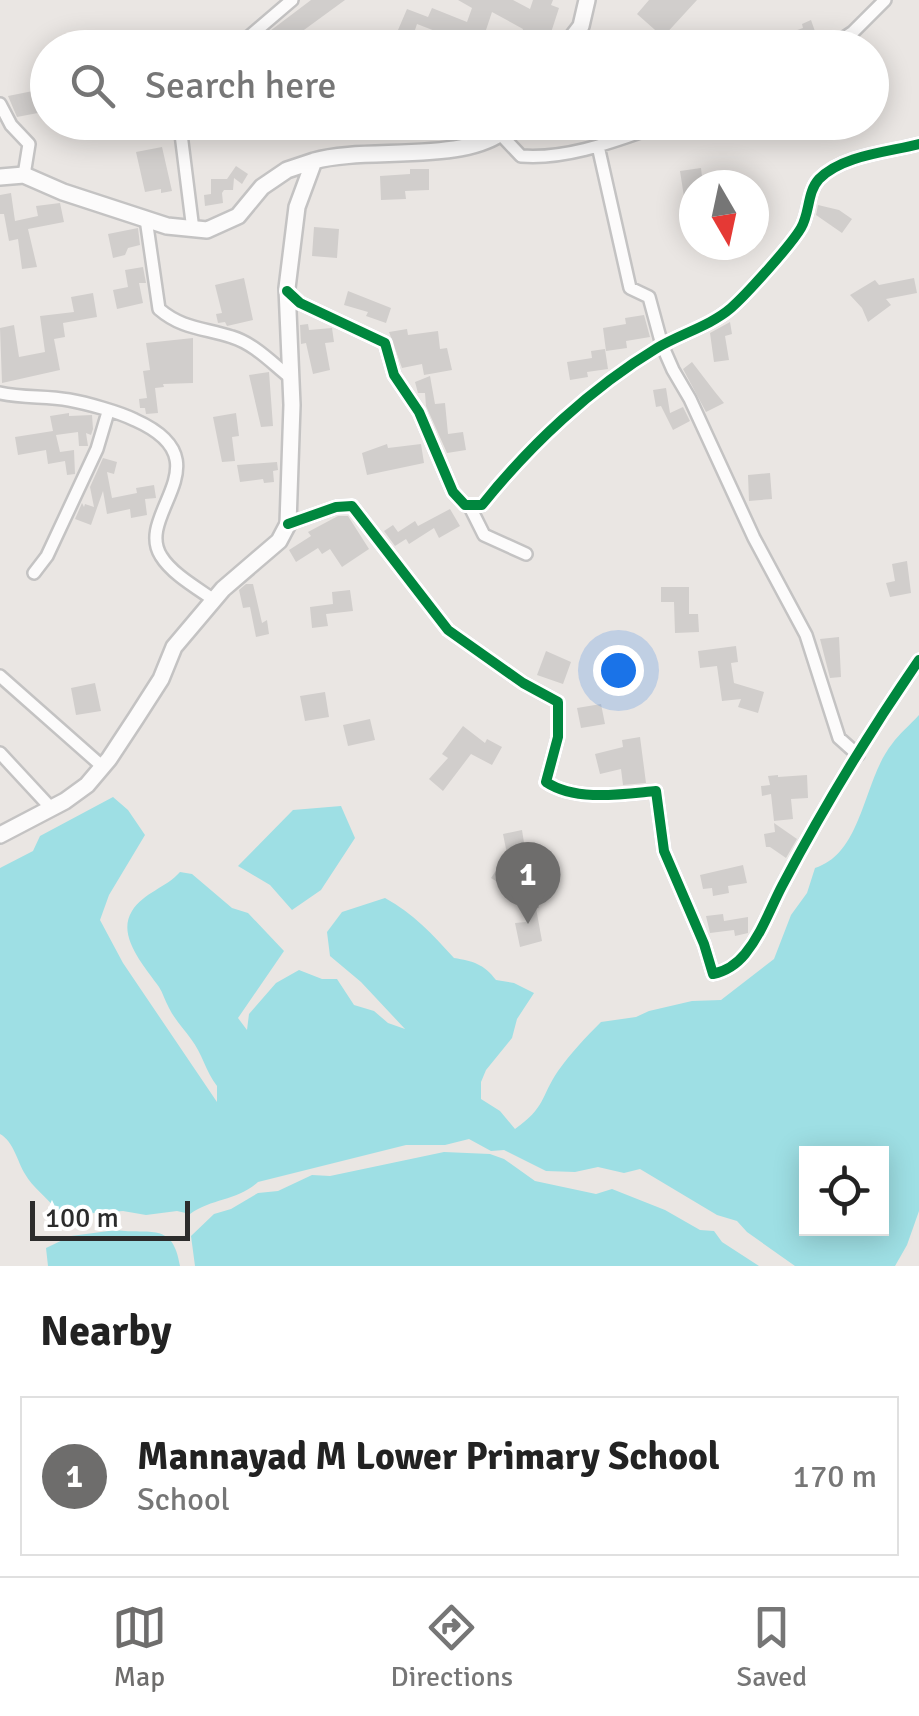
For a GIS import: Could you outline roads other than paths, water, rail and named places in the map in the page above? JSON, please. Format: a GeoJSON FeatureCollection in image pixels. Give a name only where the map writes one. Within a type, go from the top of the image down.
{"type":"FeatureCollection","features":[{"type":"Feature","properties":{"kind":"main road"},"geometry":{"type":"LineString","coordinates":[[578,30],[587,0]]}},
{"type":"Feature","properties":{"kind":"main road"},"geometry":{"type":"LineString","coordinates":[[0,178],[24,176],[146,219],[207,230],[230,221],[262,187],[287,170],[314,161],[353,154],[424,154],[485,140]]}},
{"type":"Feature","properties":{"kind":"main road"},"geometry":{"type":"LineString","coordinates":[[0,835],[87,785],[161,679],[174,647],[214,600],[279,541],[288,524],[291,378],[287,291],[297,207],[314,161]]}},
{"type":"Feature","properties":{"kind":"street"},"geometry":{"type":"LineString","coordinates":[[257,30],[292,0]]}},
{"type":"Feature","properties":{"kind":"street"},"geometry":{"type":"LineString","coordinates":[[853,30],[884,0]]}},
{"type":"Feature","properties":{"kind":"street"},"geometry":{"type":"LineString","coordinates":[[0,104],[29,144],[24,176]]}},
{"type":"Feature","properties":{"kind":"street"},"geometry":{"type":"LineString","coordinates":[[182,140],[193,230]]}},
{"type":"Feature","properties":{"kind":"street"},"geometry":{"type":"LineString","coordinates":[[506,140],[520,156],[538,158],[616,140]]}},
{"type":"Feature","properties":{"kind":"street"},"geometry":{"type":"LineString","coordinates":[[287,291],[300,303],[385,343],[390,364],[419,412],[453,492],[465,506],[482,505],[591,394],[662,345],[728,311],[801,229],[819,179],[832,169],[863,158],[919,144]]}},
{"type":"Feature","properties":{"kind":"street"},"geometry":{"type":"LineString","coordinates":[[598,146],[630,288],[648,297],[662,345],[754,538],[806,635],[839,738],[858,755]]}},
{"type":"Feature","properties":{"kind":"street"},"geometry":{"type":"LineString","coordinates":[[146,219],[159,309],[172,321],[201,332],[232,336],[252,346],[291,378]]}},
{"type":"Feature","properties":{"kind":"street"},"geometry":{"type":"LineString","coordinates":[[0,393],[70,400],[136,420],[166,438],[173,452],[176,482],[159,522],[156,539],[160,555],[214,600]]}},
{"type":"Feature","properties":{"kind":"street"},"geometry":{"type":"LineString","coordinates":[[34,573],[47,556],[97,449],[108,412]]}},
{"type":"Feature","properties":{"kind":"street"},"geometry":{"type":"LineString","coordinates":[[288,524],[336,507],[352,506],[454,636],[558,702],[558,737],[546,782],[572,792],[656,791],[664,851],[713,974],[727,971],[753,942],[858,755],[919,660]]}},
{"type":"Feature","properties":{"kind":"street"},"geometry":{"type":"LineString","coordinates":[[470,506],[484,535],[526,554]]}},
{"type":"Feature","properties":{"kind":"street"},"geometry":{"type":"LineString","coordinates":[[0,676],[103,767]]}},
{"type":"Feature","properties":{"kind":"street"},"geometry":{"type":"LineString","coordinates":[[0,752],[51,808]]}},
{"type":"Feature","properties":{"kind":"water"},"geometry":{"type":"Polygon","coordinates":[[[919,715],[919,1211],[895,1266],[795,1266],[737,1221],[717,1215],[640,1169],[624,1173],[598,1167],[575,1172],[546,1171],[504,1150],[491,1151],[469,1139],[445,1145],[406,1145],[258,1182],[242,1193],[190,1214],[57,1211],[28,1179],[12,1147],[0,1134],[0,868],[33,851],[40,836],[113,797],[128,810],[145,835],[109,895],[100,920],[123,963],[217,1102],[217,1086],[195,1044],[134,951],[128,931],[128,921],[137,905],[180,872],[192,874],[232,908],[248,913],[284,951],[238,1018],[247,1030],[249,1014],[276,983],[299,970],[322,979],[337,979],[354,1005],[374,1011],[388,1023],[405,1029],[330,956],[327,932],[342,912],[385,898],[414,918],[454,958],[478,964],[496,980],[534,993],[517,1019],[512,1038],[481,1082],[481,1099],[500,1111],[515,1129],[537,1108],[563,1065],[601,1022],[692,1001],[721,1000],[774,959],[815,868],[831,860],[853,832],[882,759],[919,715]]]}},
{"type":"Feature","properties":{"kind":"water"},"geometry":{"type":"Polygon","coordinates":[[[341,806],[355,838],[321,890],[292,910],[270,885],[238,866],[293,810],[341,806]]]}},
{"type":"Feature","properties":{"kind":"water"},"geometry":{"type":"Polygon","coordinates":[[[444,1152],[490,1154],[535,1181],[596,1194],[612,1189],[665,1210],[700,1230],[714,1231],[722,1242],[759,1266],[195,1266],[191,1236],[214,1214],[258,1193],[278,1191],[312,1175],[330,1176],[444,1152]]]}},
{"type":"Feature","properties":{"kind":"water"},"geometry":{"type":"Polygon","coordinates":[[[116,1230],[166,1236],[177,1252],[180,1266],[48,1266],[46,1248],[71,1236],[116,1230]]]}},
{"type":"Feature","properties":{"kind":"place","name":"Mannayad M Lower Primary School"},"geometry":{"type":"Point","coordinates":[528,924]}}]}
